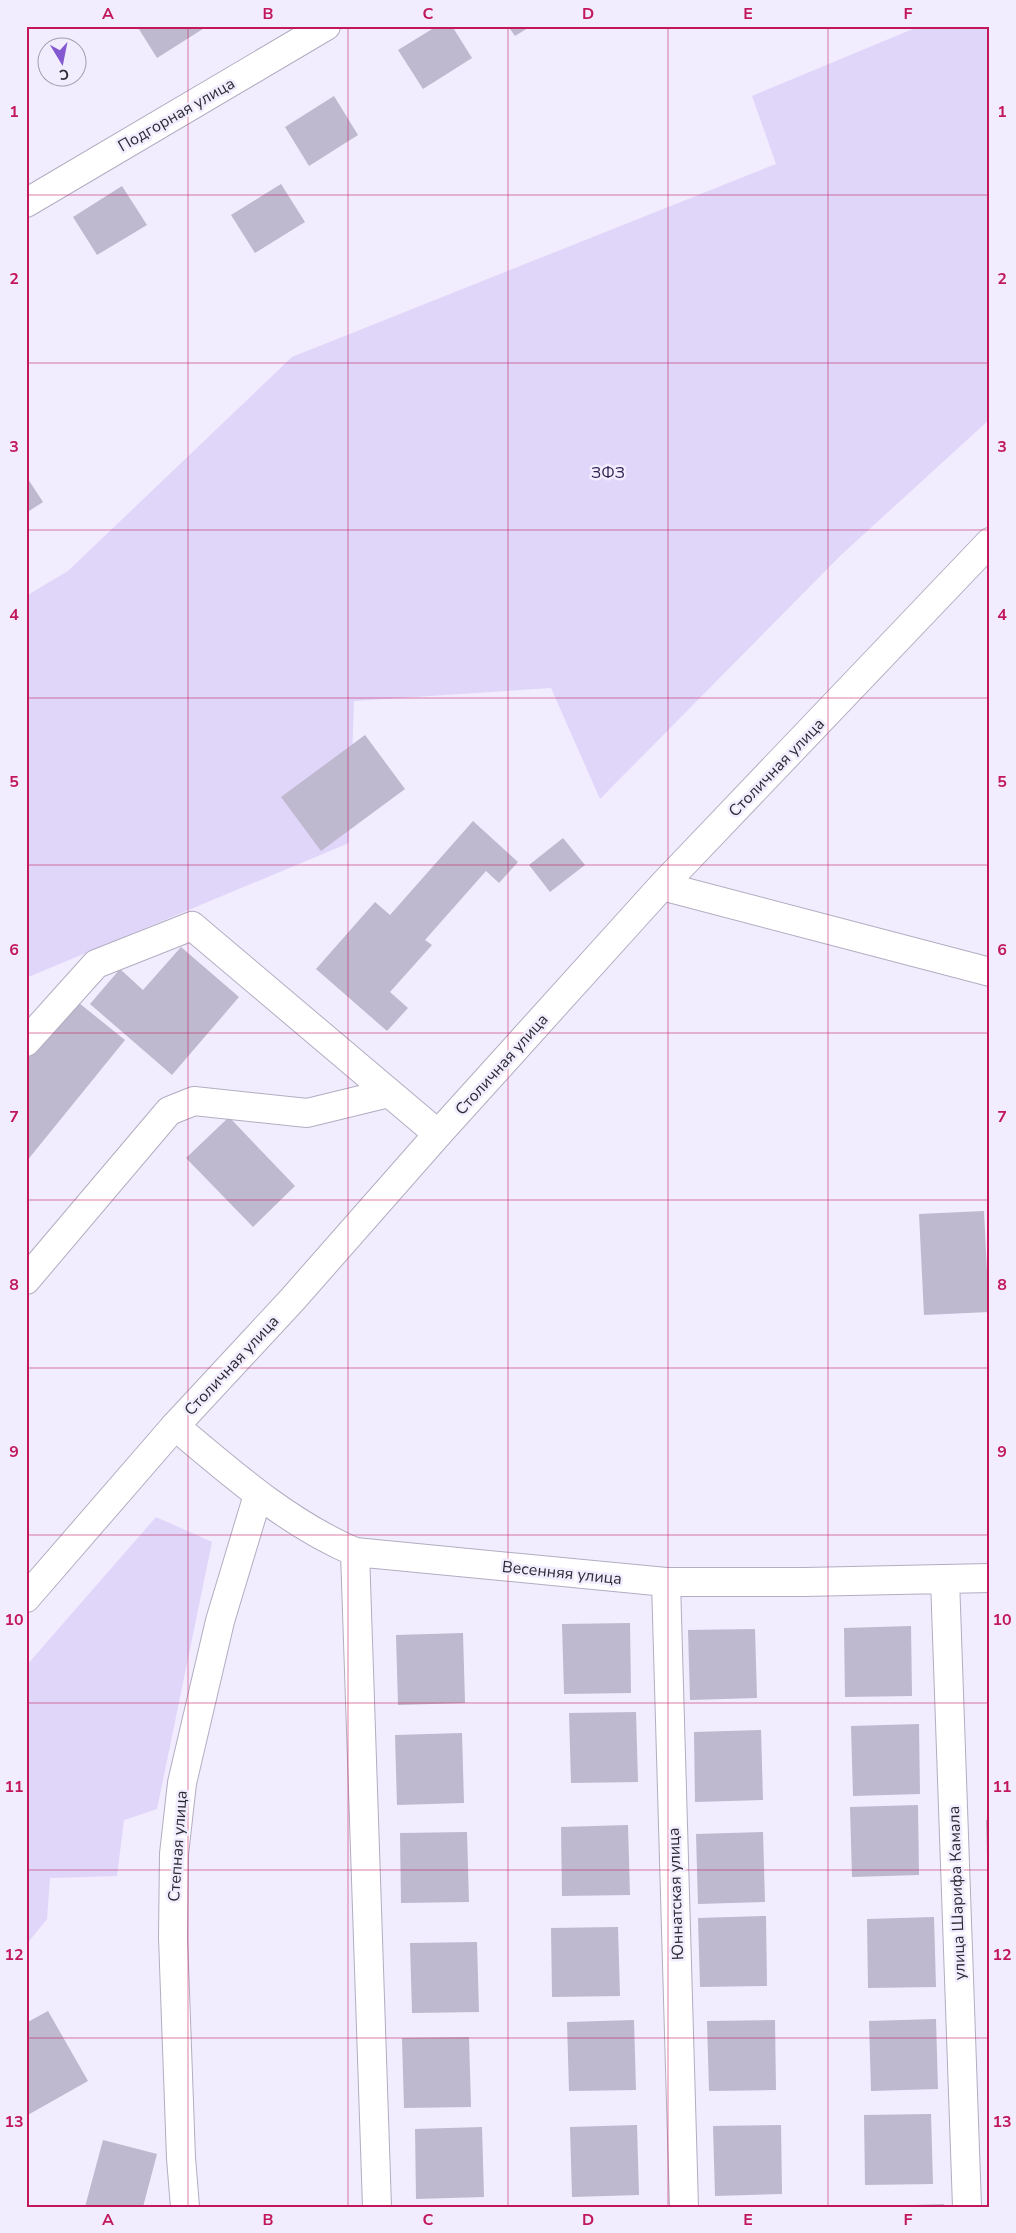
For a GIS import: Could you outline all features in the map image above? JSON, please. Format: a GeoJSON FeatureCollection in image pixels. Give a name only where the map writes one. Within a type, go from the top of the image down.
{"type":"FeatureCollection","features":[{"type":"Feature","properties":{"kind":"street","name":"Подгорная улица"},"geometry":{"type":"LineString","coordinates":[[26,203],[326,26]]}},
{"type":"Feature","properties":{"kind":"street","name":"Столичная улица"},"geometry":{"type":"LineString","coordinates":[[26,1598],[174,1426],[292,1300],[438,1134],[662,886],[990,542]]}},
{"type":"Feature","properties":{"kind":"street"},"geometry":{"type":"LineString","coordinates":[[662,886],[990,972]]}},
{"type":"Feature","properties":{"kind":"street"},"geometry":{"type":"LineString","coordinates":[[26,1042],[96,964],[192,926],[438,1134]]}},
{"type":"Feature","properties":{"kind":"street"},"geometry":{"type":"LineString","coordinates":[[26,1280],[169,1111],[194,1101],[307,1113],[389,1093]]}},
{"type":"Feature","properties":{"kind":"street","name":"Весенняя улица"},"geometry":{"type":"LineString","coordinates":[[174,1426],[258,1495],[330,1541],[355,1552],[666,1582],[804,1582],[990,1578]]}},
{"type":"Feature","properties":{"kind":"street","name":"Степная улица"},"geometry":{"type":"LineString","coordinates":[[185,2207],[181,2158],[173,1956],[174,1854],[182,1783],[220,1621],[258,1495]]}},
{"type":"Feature","properties":{"kind":"street"},"geometry":{"type":"LineString","coordinates":[[355,1552],[378,2207]]}},
{"type":"Feature","properties":{"kind":"street","name":"улица Шарифа Камала"},"geometry":{"type":"LineString","coordinates":[[945,1579],[968,2207]]}},
{"type":"Feature","properties":{"kind":"street","name":"Юннатская улица"},"geometry":{"type":"LineString","coordinates":[[666,1582],[684,2207]]}},
{"type":"Feature","properties":{"kind":"green space","name":"ЗФЗ"},"geometry":{"type":"Polygon","coordinates":[[[920,26],[990,26],[990,419],[841,555],[600,799],[551,688],[354,701],[349,843],[26,978],[26,596],[68,571],[292,357],[776,164],[752,96],[920,26]]]}},
{"type":"Feature","properties":{"kind":"green space"},"geometry":{"type":"Polygon","coordinates":[[[156,1517],[212,1542],[157,1809],[124,1820],[117,1876],[50,1878],[47,1919],[26,1945],[26,1666],[156,1517]]]}},
{"type":"Feature","properties":{"kind":"building"},"geometry":{"type":"Polygon","coordinates":[[[137,26],[206,26],[206,27],[157,58],[137,26]]]}},
{"type":"Feature","properties":{"kind":"building"},"geometry":{"type":"Polygon","coordinates":[[[437,26],[452,26],[472,58],[423,89],[398,50],[437,26]]]}},
{"type":"Feature","properties":{"kind":"building"},"geometry":{"type":"Polygon","coordinates":[[[508,26],[531,26],[515,36],[508,26]]]}},
{"type":"Feature","properties":{"kind":"building"},"geometry":{"type":"Polygon","coordinates":[[[334,96],[358,135],[309,166],[285,127],[334,96]]]}},
{"type":"Feature","properties":{"kind":"building"},"geometry":{"type":"Polygon","coordinates":[[[281,184],[305,222],[255,253],[231,215],[281,184]]]}},
{"type":"Feature","properties":{"kind":"building"},"geometry":{"type":"Polygon","coordinates":[[[122,186],[147,225],[97,255],[73,217],[122,186]]]}},
{"type":"Feature","properties":{"kind":"building"},"geometry":{"type":"Polygon","coordinates":[[[26,476],[43,502],[26,513],[26,476]]]}},
{"type":"Feature","properties":{"kind":"building"},"geometry":{"type":"Polygon","coordinates":[[[365,735],[405,789],[321,851],[281,797],[365,735]]]}},
{"type":"Feature","properties":{"kind":"building"},"geometry":{"type":"Polygon","coordinates":[[[473,821],[518,862],[499,883],[486,871],[425,940],[432,945],[390,992],[408,1008],[387,1031],[316,969],[375,902],[390,915],[473,821]]]}},
{"type":"Feature","properties":{"kind":"building"},"geometry":{"type":"Polygon","coordinates":[[[563,838],[585,865],[550,892],[529,865],[563,838]]]}},
{"type":"Feature","properties":{"kind":"building"},"geometry":{"type":"Polygon","coordinates":[[[181,947],[239,997],[172,1075],[90,1004],[120,969],[143,990],[181,947]]]}},
{"type":"Feature","properties":{"kind":"building"},"geometry":{"type":"Polygon","coordinates":[[[74,999],[125,1040],[26,1162],[26,1058],[74,999]]]}},
{"type":"Feature","properties":{"kind":"building"},"geometry":{"type":"Polygon","coordinates":[[[229,1117],[295,1186],[253,1227],[186,1158],[229,1117]]]}},
{"type":"Feature","properties":{"kind":"building"},"geometry":{"type":"Polygon","coordinates":[[[984,1211],[989,1312],[924,1315],[919,1214],[984,1211]]]}},
{"type":"Feature","properties":{"kind":"building"},"geometry":{"type":"Polygon","coordinates":[[[630,1623],[631,1693],[564,1694],[562,1624],[630,1623]]]}},
{"type":"Feature","properties":{"kind":"building"},"geometry":{"type":"Polygon","coordinates":[[[911,1626],[912,1696],[845,1697],[844,1628],[911,1626]]]}},
{"type":"Feature","properties":{"kind":"building"},"geometry":{"type":"Polygon","coordinates":[[[755,1629],[757,1698],[690,1700],[688,1630],[755,1629]]]}},
{"type":"Feature","properties":{"kind":"building"},"geometry":{"type":"Polygon","coordinates":[[[463,1633],[465,1703],[398,1705],[396,1635],[463,1633]]]}},
{"type":"Feature","properties":{"kind":"building"},"geometry":{"type":"Polygon","coordinates":[[[636,1712],[638,1782],[571,1783],[569,1713],[636,1712]]]}},
{"type":"Feature","properties":{"kind":"building"},"geometry":{"type":"Polygon","coordinates":[[[919,1724],[920,1794],[853,1796],[851,1726],[919,1724]]]}},
{"type":"Feature","properties":{"kind":"building"},"geometry":{"type":"Polygon","coordinates":[[[761,1730],[763,1800],[695,1802],[694,1732],[761,1730]]]}},
{"type":"Feature","properties":{"kind":"building"},"geometry":{"type":"Polygon","coordinates":[[[462,1733],[464,1803],[397,1805],[395,1735],[462,1733]]]}},
{"type":"Feature","properties":{"kind":"building"},"geometry":{"type":"Polygon","coordinates":[[[918,1805],[919,1875],[852,1877],[850,1807],[918,1805]]]}},
{"type":"Feature","properties":{"kind":"building"},"geometry":{"type":"Polygon","coordinates":[[[986,1820],[990,1820],[990,1890],[988,1890],[986,1820]]]}},
{"type":"Feature","properties":{"kind":"building"},"geometry":{"type":"Polygon","coordinates":[[[628,1825],[630,1895],[562,1896],[561,1827],[628,1825]]]}},
{"type":"Feature","properties":{"kind":"building"},"geometry":{"type":"Polygon","coordinates":[[[467,1832],[469,1902],[401,1903],[400,1833],[467,1832]]]}},
{"type":"Feature","properties":{"kind":"building"},"geometry":{"type":"Polygon","coordinates":[[[763,1832],[765,1902],[698,1904],[696,1834],[763,1832]]]}},
{"type":"Feature","properties":{"kind":"building"},"geometry":{"type":"Polygon","coordinates":[[[766,1916],[767,1986],[700,1987],[698,1918],[766,1916]]]}},
{"type":"Feature","properties":{"kind":"building"},"geometry":{"type":"Polygon","coordinates":[[[934,1917],[936,1987],[868,1988],[867,1919],[934,1917]]]}},
{"type":"Feature","properties":{"kind":"building"},"geometry":{"type":"Polygon","coordinates":[[[618,1927],[620,1996],[552,1997],[551,1928],[618,1927]]]}},
{"type":"Feature","properties":{"kind":"building"},"geometry":{"type":"Polygon","coordinates":[[[477,1942],[479,2012],[412,2013],[410,1943],[477,1942]]]}},
{"type":"Feature","properties":{"kind":"building"},"geometry":{"type":"Polygon","coordinates":[[[48,2011],[88,2081],[26,2116],[26,2023],[48,2011]]]}},
{"type":"Feature","properties":{"kind":"building"},"geometry":{"type":"Polygon","coordinates":[[[936,2019],[938,2089],[871,2091],[869,2021],[936,2019]]]}},
{"type":"Feature","properties":{"kind":"building"},"geometry":{"type":"Polygon","coordinates":[[[634,2020],[636,2090],[569,2091],[567,2022],[634,2020]]]}},
{"type":"Feature","properties":{"kind":"building"},"geometry":{"type":"Polygon","coordinates":[[[775,2020],[776,2090],[709,2091],[707,2021],[775,2020]]]}},
{"type":"Feature","properties":{"kind":"building"},"geometry":{"type":"Polygon","coordinates":[[[469,2037],[471,2107],[404,2108],[402,2038],[469,2037]]]}},
{"type":"Feature","properties":{"kind":"building"},"geometry":{"type":"Polygon","coordinates":[[[931,2114],[933,2184],[865,2185],[864,2115],[931,2114]]]}},
{"type":"Feature","properties":{"kind":"building"},"geometry":{"type":"Polygon","coordinates":[[[637,2125],[639,2195],[572,2197],[570,2127],[637,2125]]]}},
{"type":"Feature","properties":{"kind":"building"},"geometry":{"type":"Polygon","coordinates":[[[781,2125],[782,2194],[715,2196],[713,2126],[781,2125]]]}},
{"type":"Feature","properties":{"kind":"building"},"geometry":{"type":"Polygon","coordinates":[[[482,2127],[484,2197],[416,2199],[415,2129],[482,2127]]]}},
{"type":"Feature","properties":{"kind":"building"},"geometry":{"type":"Polygon","coordinates":[[[103,2140],[157,2154],[143,2207],[85,2207],[103,2140]]]}},
{"type":"Feature","properties":{"kind":"building"},"geometry":{"type":"Polygon","coordinates":[[[944,2204],[944,2207],[914,2207],[914,2205],[944,2204]]]}}]}
